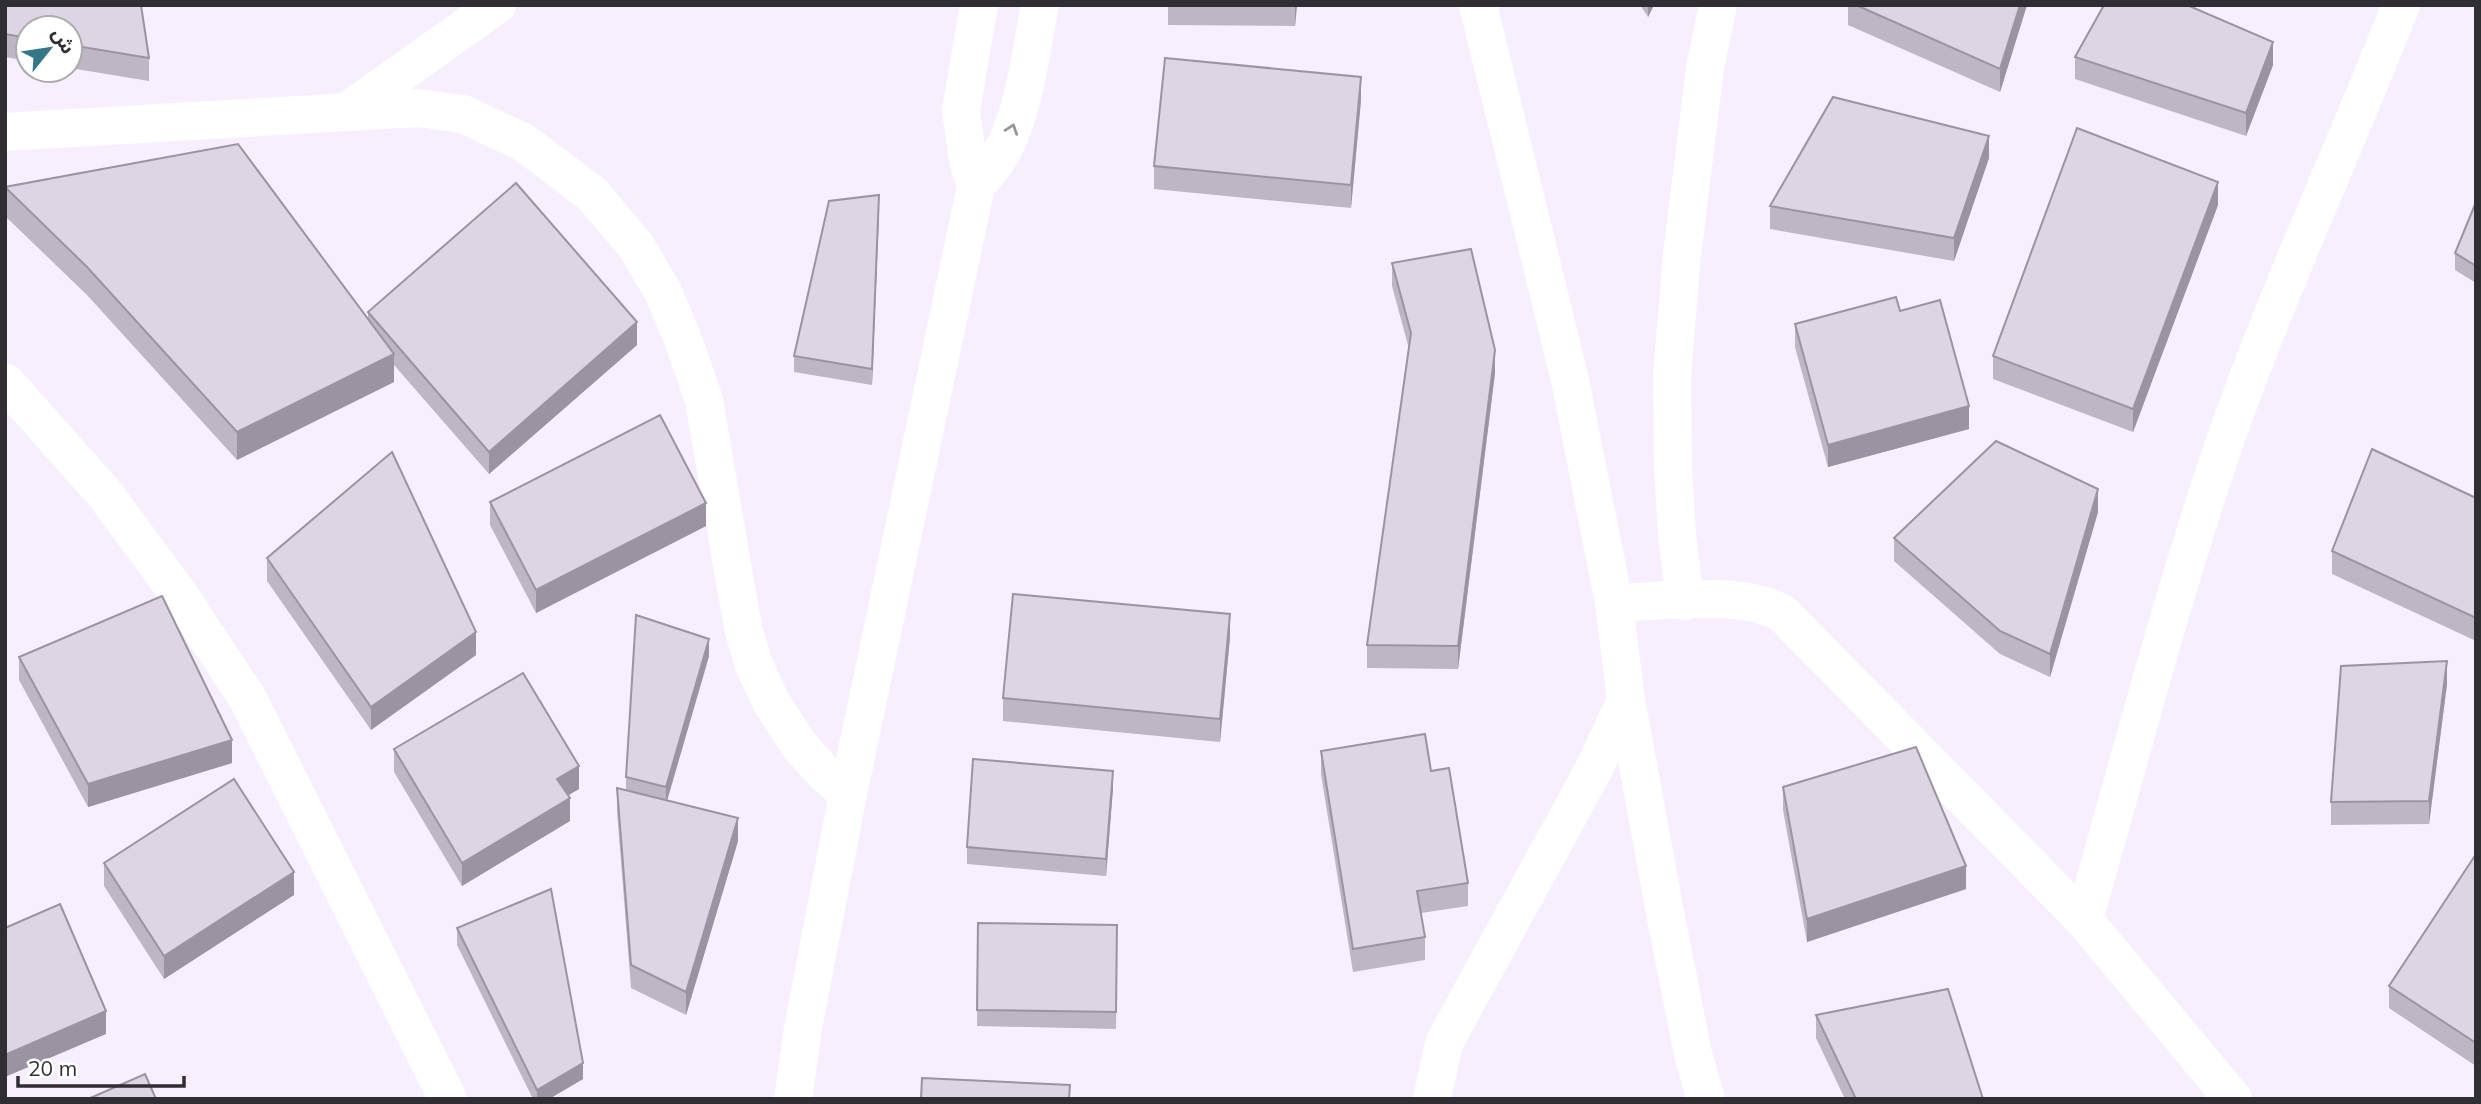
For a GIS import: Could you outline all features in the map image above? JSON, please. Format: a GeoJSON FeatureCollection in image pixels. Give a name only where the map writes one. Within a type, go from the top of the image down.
{"type":"FeatureCollection","features":[{"type":"Feature","properties":{"kind":"main road"},"geometry":{"type":"LineString","coordinates":[[349,110],[497,5]]}},
{"type":"Feature","properties":{"kind":"main road"},"geometry":{"type":"LineString","coordinates":[[976,186],[968,161],[961,110],[979,5]]}},
{"type":"Feature","properties":{"kind":"main road"},"geometry":{"type":"LineString","coordinates":[[793,1099],[803,1028],[848,794],[976,186],[1007,141],[1023,92],[1040,5]]}},
{"type":"Feature","properties":{"kind":"main road"},"geometry":{"type":"LineString","coordinates":[[1478,5],[1570,380],[1615,603],[1626,701],[1693,1054],[1706,1099]]}},
{"type":"Feature","properties":{"kind":"main road"},"geometry":{"type":"LineString","coordinates":[[1685,601],[1675,494],[1672,376],[1682,255],[1703,81],[1718,5]]}},
{"type":"Feature","properties":{"kind":"main road"},"geometry":{"type":"LineString","coordinates":[[2084,920],[2180,581],[2224,446],[2267,332],[2401,5]]}},
{"type":"Feature","properties":{"kind":"main road"},"geometry":{"type":"LineString","coordinates":[[5,132],[417,108],[463,114],[523,142],[592,194],[636,246],[663,292],[704,400],[737,595],[754,665],[771,702],[799,745],[823,772],[848,794]]}},
{"type":"Feature","properties":{"kind":"main road"},"geometry":{"type":"LineString","coordinates":[[5,382],[104,493],[177,593],[248,699],[448,1099]]}},
{"type":"Feature","properties":{"kind":"main road"},"geometry":{"type":"LineString","coordinates":[[1615,603],[1737,600],[1761,603],[1783,614],[2084,920],[2233,1099]]}},
{"type":"Feature","properties":{"kind":"main road"},"geometry":{"type":"LineString","coordinates":[[1432,1099],[1444,1043],[1590,776],[1626,701]]}},
{"type":"Feature","properties":{"kind":"building"},"geometry":{"type":"Polygon","coordinates":[[[5,5],[141,5],[149,58],[84,47],[84,14],[14,14],[14,36],[5,34],[5,5]]]}},
{"type":"Feature","properties":{"kind":"building"},"geometry":{"type":"Polygon","coordinates":[[[1856,5],[2020,5],[2000,69],[1856,5]]]}},
{"type":"Feature","properties":{"kind":"building"},"geometry":{"type":"Polygon","coordinates":[[[2104,5],[2187,5],[2273,42],[2246,113],[2075,57],[2104,5]]]}},
{"type":"Feature","properties":{"kind":"building"},"geometry":{"type":"Polygon","coordinates":[[[1165,58],[1361,77],[1351,185],[1154,166],[1165,58]]]}},
{"type":"Feature","properties":{"kind":"building"},"geometry":{"type":"Polygon","coordinates":[[[1833,97],[1989,136],[1954,238],[1770,206],[1833,97]]]}},
{"type":"Feature","properties":{"kind":"building"},"geometry":{"type":"Polygon","coordinates":[[[2077,128],[2218,182],[2133,409],[1993,356],[2077,128]]]}},
{"type":"Feature","properties":{"kind":"building"},"geometry":{"type":"Polygon","coordinates":[[[238,144],[394,354],[237,432],[87,267],[5,187],[238,144]]]}},
{"type":"Feature","properties":{"kind":"building"},"geometry":{"type":"Polygon","coordinates":[[[516,183],[637,322],[489,452],[368,312],[516,183]]]}},
{"type":"Feature","properties":{"kind":"building"},"geometry":{"type":"Polygon","coordinates":[[[879,195],[872,369],[794,356],[829,201],[879,195]]]}},
{"type":"Feature","properties":{"kind":"building"},"geometry":{"type":"Polygon","coordinates":[[[2476,202],[2476,266],[2455,253],[2476,202]]]}},
{"type":"Feature","properties":{"kind":"building"},"geometry":{"type":"Polygon","coordinates":[[[1471,249],[1495,350],[1458,646],[1367,645],[1411,333],[1392,263],[1471,249]]]}},
{"type":"Feature","properties":{"kind":"building"},"geometry":{"type":"Polygon","coordinates":[[[1896,297],[1900,311],[1940,300],[1969,406],[1828,445],[1795,324],[1896,297]]]}},
{"type":"Feature","properties":{"kind":"building"},"geometry":{"type":"Polygon","coordinates":[[[660,415],[706,503],[536,590],[490,502],[660,415]]]}},
{"type":"Feature","properties":{"kind":"building"},"geometry":{"type":"Polygon","coordinates":[[[1996,441],[2098,489],[2050,654],[2000,631],[1894,538],[1996,441]]]}},
{"type":"Feature","properties":{"kind":"building"},"geometry":{"type":"Polygon","coordinates":[[[2372,449],[2476,498],[2476,618],[2332,551],[2372,449]]]}},
{"type":"Feature","properties":{"kind":"building"},"geometry":{"type":"Polygon","coordinates":[[[392,452],[476,632],[371,707],[267,558],[392,452]]]}},
{"type":"Feature","properties":{"kind":"building"},"geometry":{"type":"Polygon","coordinates":[[[1013,594],[1230,614],[1220,719],[1003,698],[1013,594]]]}},
{"type":"Feature","properties":{"kind":"building"},"geometry":{"type":"Polygon","coordinates":[[[162,596],[232,740],[88,784],[19,657],[162,596]]]}},
{"type":"Feature","properties":{"kind":"building"},"geometry":{"type":"Polygon","coordinates":[[[636,615],[709,639],[666,787],[626,777],[636,615]]]}},
{"type":"Feature","properties":{"kind":"building"},"geometry":{"type":"Polygon","coordinates":[[[2447,661],[2429,801],[2331,802],[2341,666],[2447,661]]]}},
{"type":"Feature","properties":{"kind":"building"},"geometry":{"type":"Polygon","coordinates":[[[523,673],[579,766],[557,779],[570,798],[462,863],[394,749],[523,673]]]}},
{"type":"Feature","properties":{"kind":"building"},"geometry":{"type":"Polygon","coordinates":[[[1425,734],[1431,771],[1449,768],[1468,883],[1417,891],[1425,937],[1353,949],[1321,751],[1425,734]]]}},
{"type":"Feature","properties":{"kind":"building"},"geometry":{"type":"Polygon","coordinates":[[[1916,747],[1966,866],[1807,919],[1783,787],[1916,747]]]}},
{"type":"Feature","properties":{"kind":"building"},"geometry":{"type":"Polygon","coordinates":[[[973,759],[1113,771],[1106,859],[967,847],[973,759]]]}},
{"type":"Feature","properties":{"kind":"building"},"geometry":{"type":"Polygon","coordinates":[[[234,779],[294,872],[164,956],[104,863],[234,779]]]}},
{"type":"Feature","properties":{"kind":"building"},"geometry":{"type":"Polygon","coordinates":[[[617,788],[738,818],[686,992],[631,965],[617,788]]]}},
{"type":"Feature","properties":{"kind":"building"},"geometry":{"type":"Polygon","coordinates":[[[2476,854],[2476,1043],[2389,986],[2476,854]]]}},
{"type":"Feature","properties":{"kind":"building"},"geometry":{"type":"Polygon","coordinates":[[[551,889],[583,1063],[537,1090],[457,928],[551,889]]]}},
{"type":"Feature","properties":{"kind":"building"},"geometry":{"type":"Polygon","coordinates":[[[60,904],[106,1011],[5,1055],[5,928],[60,904]]]}},
{"type":"Feature","properties":{"kind":"building"},"geometry":{"type":"Polygon","coordinates":[[[978,923],[1117,925],[1116,1012],[977,1010],[978,923]]]}},
{"type":"Feature","properties":{"kind":"building"},"geometry":{"type":"Polygon","coordinates":[[[1948,989],[1983,1099],[1856,1099],[1816,1015],[1948,989]]]}},
{"type":"Feature","properties":{"kind":"building"},"geometry":{"type":"Polygon","coordinates":[[[145,1074],[156,1099],[88,1099],[145,1074]]]}},
{"type":"Feature","properties":{"kind":"building"},"geometry":{"type":"Polygon","coordinates":[[[922,1078],[1070,1085],[1069,1099],[921,1099],[922,1078]]]}}]}
